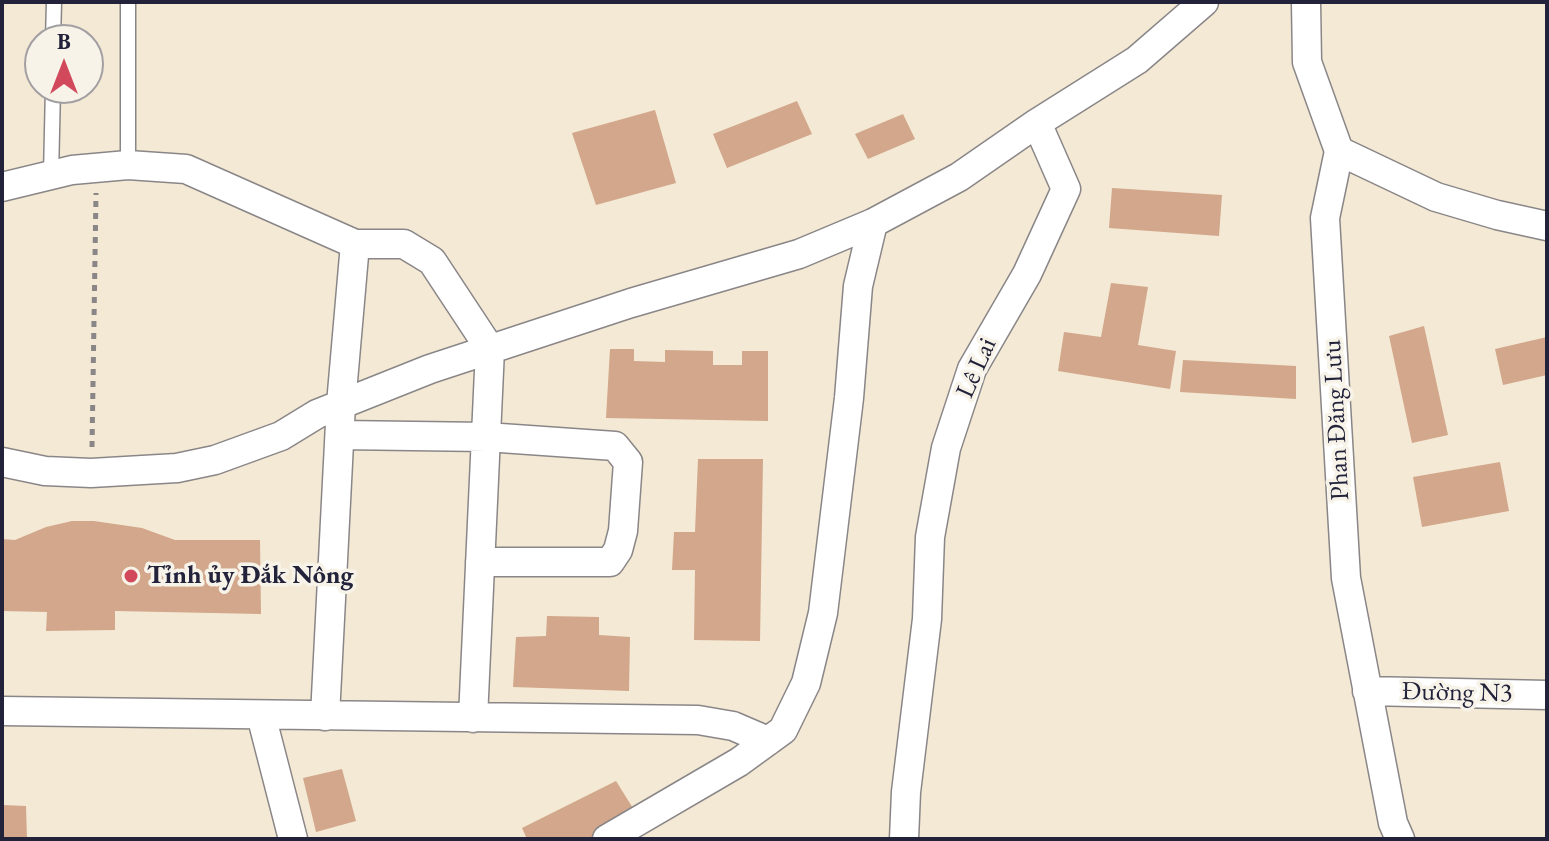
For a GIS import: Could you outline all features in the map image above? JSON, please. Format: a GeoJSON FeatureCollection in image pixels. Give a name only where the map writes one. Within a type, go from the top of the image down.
{"type":"FeatureCollection","features":[{"type":"Feature","properties":{"kind":"street"},"geometry":{"type":"LineString","coordinates":[[2,462],[45,471],[91,473],[177,468],[215,460],[281,436],[317,414],[430,369],[631,303],[799,254],[873,223],[959,177],[1137,60],[1204,2]]}},
{"type":"Feature","properties":{"kind":"street"},"geometry":{"type":"LineString","coordinates":[[1306,2],[1307,62],[1339,151],[1436,197],[1547,226]]}},
{"type":"Feature","properties":{"kind":"street","name":"Lê Lai"},"geometry":{"type":"LineString","coordinates":[[904,839],[906,792],[927,619],[930,537],[946,448],[972,369],[1027,274],[1066,189],[1037,123]]}},
{"type":"Feature","properties":{"kind":"street","name":"Phan Đăng Lưu"},"geometry":{"type":"LineString","coordinates":[[1339,151],[1325,218],[1346,578],[1393,823],[1400,839]]}},
{"type":"Feature","properties":{"kind":"street"},"geometry":{"type":"LineString","coordinates":[[2,187],[97,168],[128,165],[186,169],[355,244],[404,244],[432,261],[490,349],[473,718]]}},
{"type":"Feature","properties":{"kind":"street"},"geometry":{"type":"LineString","coordinates":[[607,839],[739,762],[783,730],[806,683],[823,613],[849,398],[858,286],[873,223]]}},
{"type":"Feature","properties":{"kind":"street"},"geometry":{"type":"LineString","coordinates":[[325,716],[341,404],[355,244]]}},
{"type":"Feature","properties":{"kind":"street"},"geometry":{"type":"LineString","coordinates":[[340,435],[486,437],[615,446],[628,462],[623,531],[618,550],[610,562],[480,562]]}},
{"type":"Feature","properties":{"kind":"street","name":"Đường N3"},"geometry":{"type":"LineString","coordinates":[[1367,691],[1547,695]]}},
{"type":"Feature","properties":{"kind":"street"},"geometry":{"type":"LineString","coordinates":[[2,711],[698,720],[733,726],[768,741]]}},
{"type":"Feature","properties":{"kind":"street"},"geometry":{"type":"LineString","coordinates":[[261,715],[293,839]]}},
{"type":"Feature","properties":{"kind":"lane"},"geometry":{"type":"LineString","coordinates":[[53,24],[54,2]]}},
{"type":"Feature","properties":{"kind":"lane"},"geometry":{"type":"LineString","coordinates":[[128,2],[128,165]]}},
{"type":"Feature","properties":{"kind":"lane"},"geometry":{"type":"LineString","coordinates":[[51,175],[53,104]]}},
{"type":"Feature","properties":{"kind":"path"},"geometry":{"type":"LineString","coordinates":[[91,473],[97,168]]}},
{"type":"Feature","properties":{"kind":"building"},"geometry":{"type":"Polygon","coordinates":[[[797,101],[812,134],[727,168],[713,134],[797,101]]]}},
{"type":"Feature","properties":{"kind":"building"},"geometry":{"type":"Polygon","coordinates":[[[655,110],[676,183],[596,205],[572,133],[655,110]]]}},
{"type":"Feature","properties":{"kind":"building"},"geometry":{"type":"Polygon","coordinates":[[[903,114],[915,139],[868,159],[855,134],[903,114]]]}},
{"type":"Feature","properties":{"kind":"building"},"geometry":{"type":"Polygon","coordinates":[[[1112,188],[1222,195],[1219,236],[1109,228],[1112,188]]]}},
{"type":"Feature","properties":{"kind":"building"},"geometry":{"type":"Polygon","coordinates":[[[1111,283],[1148,287],[1138,345],[1176,351],[1170,389],[1058,371],[1064,332],[1101,337],[1111,283]]]}},
{"type":"Feature","properties":{"kind":"building"},"geometry":{"type":"Polygon","coordinates":[[[1424,326],[1448,435],[1412,443],[1389,336],[1424,326]]]}},
{"type":"Feature","properties":{"kind":"building"},"geometry":{"type":"Polygon","coordinates":[[[1547,337],[1547,375],[1503,385],[1495,349],[1547,337]]]}},
{"type":"Feature","properties":{"kind":"building"},"geometry":{"type":"Polygon","coordinates":[[[610,349],[634,349],[634,361],[665,362],[665,350],[713,351],[713,365],[742,365],[742,351],[768,351],[768,421],[606,418],[610,349]]]}},
{"type":"Feature","properties":{"kind":"building"},"geometry":{"type":"Polygon","coordinates":[[[1183,360],[1296,366],[1296,399],[1180,392],[1183,360]]]}},
{"type":"Feature","properties":{"kind":"building"},"geometry":{"type":"Polygon","coordinates":[[[698,459],[763,459],[760,641],[694,640],[695,570],[672,570],[674,532],[695,532],[698,459]]]}},
{"type":"Feature","properties":{"kind":"building"},"geometry":{"type":"Polygon","coordinates":[[[1500,462],[1509,511],[1422,527],[1413,477],[1500,462]]]}},
{"type":"Feature","properties":{"kind":"building","name":"Tỉnh ủy Đắk Nông"},"geometry":{"type":"Polygon","coordinates":[[[72,521],[142,528],[175,540],[260,540],[261,614],[115,611],[115,630],[46,631],[47,612],[2,611],[2,539],[15,540],[46,527],[72,521]]]}},
{"type":"Feature","properties":{"kind":"building"},"geometry":{"type":"Polygon","coordinates":[[[547,616],[599,617],[599,635],[630,637],[629,691],[513,687],[516,637],[546,636],[547,616]]]}},
{"type":"Feature","properties":{"kind":"building"},"geometry":{"type":"Polygon","coordinates":[[[342,769],[356,821],[316,832],[303,778],[342,769]]]}},
{"type":"Feature","properties":{"kind":"building"},"geometry":{"type":"Polygon","coordinates":[[[616,781],[636,813],[588,839],[527,839],[522,828],[616,781]]]}},
{"type":"Feature","properties":{"kind":"building"},"geometry":{"type":"Polygon","coordinates":[[[2,805],[26,806],[27,839],[2,839],[2,805]]]}},
{"type":"Feature","properties":{"kind":"place","name":"Tỉnh ủy Đắk Nông"},"geometry":{"type":"Point","coordinates":[131,576]}}]}
